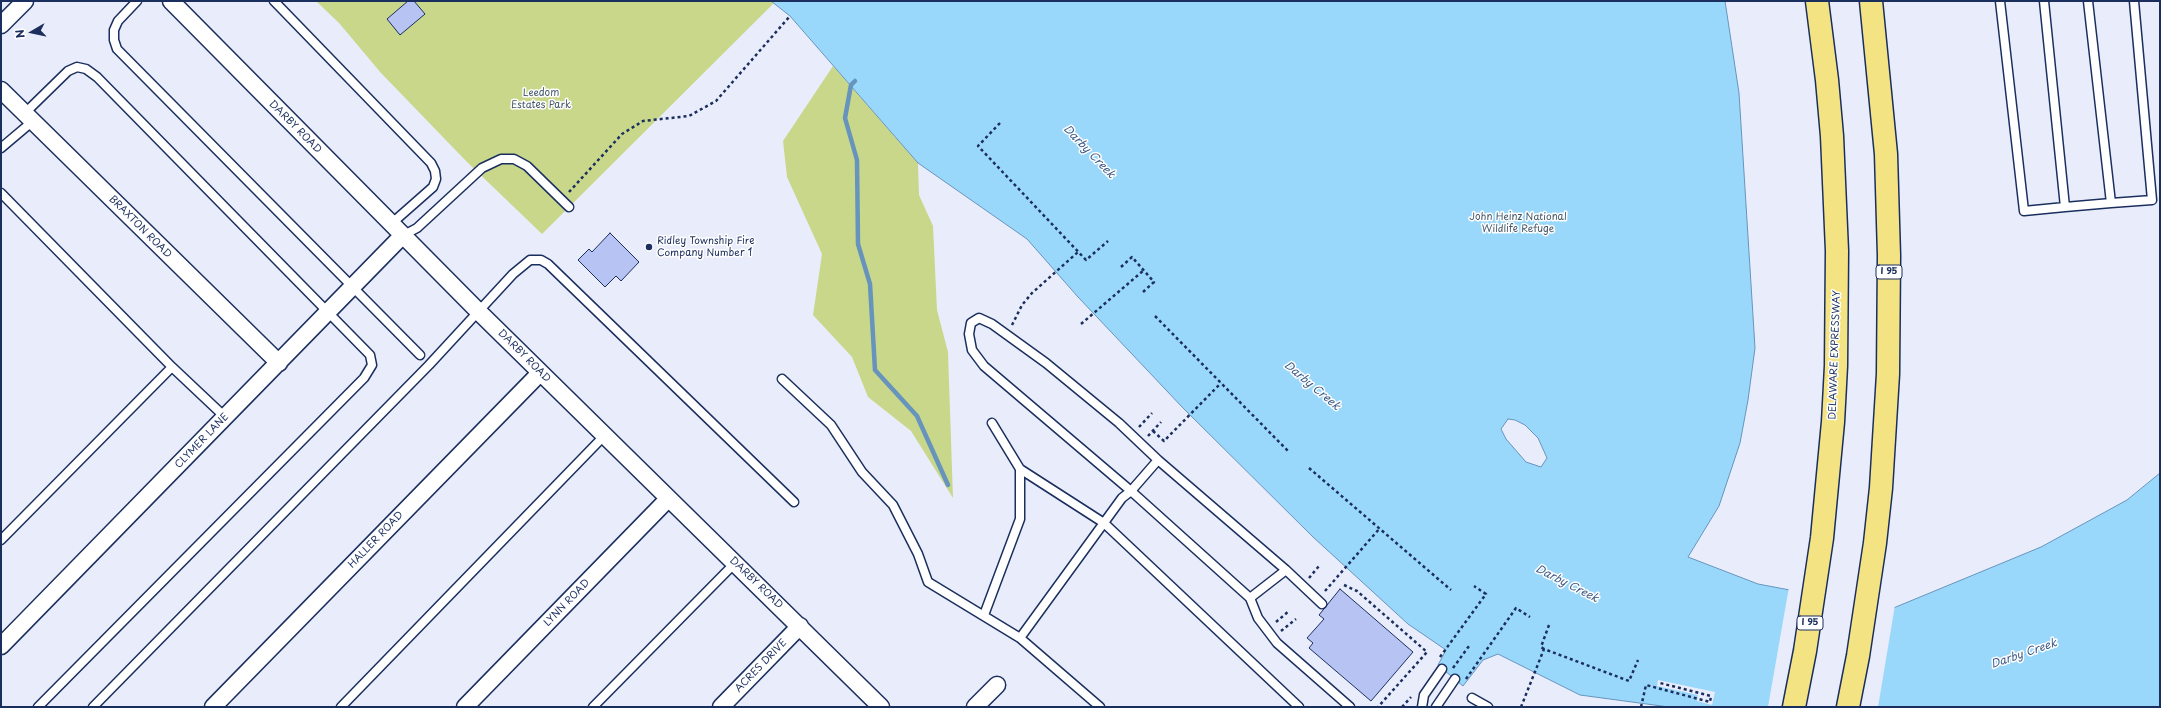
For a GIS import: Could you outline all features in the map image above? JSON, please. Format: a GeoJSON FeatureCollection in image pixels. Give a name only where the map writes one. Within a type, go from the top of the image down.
{"type":"FeatureCollection","features":[{"type":"Feature","properties":{"kind":"highway","name":"DELAWARE EXPRESSWAY"},"geometry":{"type":"LineString","coordinates":[[1794,707],[1806,643],[1822,538],[1833,422],[1836,366],[1837,259],[1832,136],[1827,80],[1817,1]]}},
{"type":"Feature","properties":{"kind":"highway","name":"I 95"},"geometry":{"type":"LineString","coordinates":[[1848,707],[1861,642],[1875,543],[1881,488],[1887,388],[1889,256],[1886,154],[1871,1]]}},
{"type":"Feature","properties":{"kind":"street"},"geometry":{"type":"LineString","coordinates":[[1,25],[25,1]]}},
{"type":"Feature","properties":{"kind":"street","name":"DARBY ROAD"},"geometry":{"type":"LineString","coordinates":[[171,1],[402,236],[881,707]]}},
{"type":"Feature","properties":{"kind":"street","name":"BRAXTON ROAD"},"geometry":{"type":"LineString","coordinates":[[1,90],[278,363]]}},
{"type":"Feature","properties":{"kind":"street","name":"CLYMER LANE"},"geometry":{"type":"LineString","coordinates":[[1,646],[402,236]]}},
{"type":"Feature","properties":{"kind":"street","name":"HALLER ROAD"},"geometry":{"type":"LineString","coordinates":[[213,707],[540,373]]}},
{"type":"Feature","properties":{"kind":"street","name":"LYNN ROAD"},"geometry":{"type":"LineString","coordinates":[[465,707],[668,499]]}},
{"type":"Feature","properties":{"kind":"street","name":"ACRES DRIVE"},"geometry":{"type":"LineString","coordinates":[[721,707],[800,626]]}},
{"type":"Feature","properties":{"kind":"street"},"geometry":{"type":"LineString","coordinates":[[974,707],[996,685]]}},
{"type":"Feature","properties":{"kind":"lane"},"geometry":{"type":"LineString","coordinates":[[137,1],[118,21],[114,30],[114,40],[117,49],[420,355]]}},
{"type":"Feature","properties":{"kind":"lane"},"geometry":{"type":"LineString","coordinates":[[274,1],[431,163],[435,171],[436,179],[433,187],[391,224]]}},
{"type":"Feature","properties":{"kind":"lane"},"geometry":{"type":"LineString","coordinates":[[2000,1],[2024,211],[2152,200],[2134,1]]}},
{"type":"Feature","properties":{"kind":"lane"},"geometry":{"type":"LineString","coordinates":[[2044,1],[2065,207]]}},
{"type":"Feature","properties":{"kind":"lane"},"geometry":{"type":"LineString","coordinates":[[2088,1],[2111,203]]}},
{"type":"Feature","properties":{"kind":"lane"},"geometry":{"type":"LineString","coordinates":[[1,148],[68,71],[77,67],[86,69],[97,77],[327,313],[370,355],[372,365],[364,378],[38,707]]}},
{"type":"Feature","properties":{"kind":"lane"},"geometry":{"type":"LineString","coordinates":[[402,236],[417,228],[482,168],[501,159],[514,159],[527,166],[569,207]]}},
{"type":"Feature","properties":{"kind":"lane"},"geometry":{"type":"LineString","coordinates":[[1,193],[172,367],[226,417]]}},
{"type":"Feature","properties":{"kind":"lane"},"geometry":{"type":"LineString","coordinates":[[93,707],[430,365],[524,264],[536,259],[548,264],[794,502]]}},
{"type":"Feature","properties":{"kind":"lane"},"geometry":{"type":"LineString","coordinates":[[1322,604],[1286,570],[1158,460],[1132,435],[1046,363],[979,318],[971,323],[969,334],[972,350],[984,366],[1004,385],[1131,491],[1250,598],[1258,618],[1272,638],[1350,707]]}},
{"type":"Feature","properties":{"kind":"lane"},"geometry":{"type":"LineString","coordinates":[[1,540],[172,367]]}},
{"type":"Feature","properties":{"kind":"lane"},"geometry":{"type":"LineString","coordinates":[[782,379],[831,425],[862,472],[893,505],[918,554],[928,582],[1020,638],[1100,707]]}},
{"type":"Feature","properties":{"kind":"lane"},"geometry":{"type":"LineString","coordinates":[[992,423],[1020,469],[1104,523],[1299,707]]}},
{"type":"Feature","properties":{"kind":"lane"},"geometry":{"type":"LineString","coordinates":[[341,707],[604,436]]}},
{"type":"Feature","properties":{"kind":"lane"},"geometry":{"type":"LineString","coordinates":[[1020,638],[1122,498],[1131,491],[1158,460]]}},
{"type":"Feature","properties":{"kind":"lane"},"geometry":{"type":"LineString","coordinates":[[984,615],[1020,519],[1020,469]]}},
{"type":"Feature","properties":{"kind":"lane"},"geometry":{"type":"LineString","coordinates":[[592,707],[735,563]]}},
{"type":"Feature","properties":{"kind":"lane"},"geometry":{"type":"LineString","coordinates":[[1250,598],[1286,570]]}},
{"type":"Feature","properties":{"kind":"lane"},"geometry":{"type":"LineString","coordinates":[[1422,707],[1424,695],[1442,669]]}},
{"type":"Feature","properties":{"kind":"lane"},"geometry":{"type":"LineString","coordinates":[[1436,707],[1455,679]]}},
{"type":"Feature","properties":{"kind":"lane"},"geometry":{"type":"LineString","coordinates":[[1472,698],[1488,707]]}},
{"type":"Feature","properties":{"kind":"path"},"geometry":{"type":"LineString","coordinates":[[562,199],[622,134],[643,121],[689,116],[716,101],[790,16]]}},
{"type":"Feature","properties":{"kind":"path"},"geometry":{"type":"LineString","coordinates":[[1000,124],[978,146],[1086,260],[1108,241]]}},
{"type":"Feature","properties":{"kind":"path"},"geometry":{"type":"LineString","coordinates":[[1006,335],[1022,305],[1032,293],[1078,252]]}},
{"type":"Feature","properties":{"kind":"path"},"geometry":{"type":"LineString","coordinates":[[1121,267],[1132,257],[1144,270],[1154,282],[1143,292]]}},
{"type":"Feature","properties":{"kind":"path"},"geometry":{"type":"LineString","coordinates":[[1081,324],[1144,270]]}},
{"type":"Feature","properties":{"kind":"path"},"geometry":{"type":"LineString","coordinates":[[1155,316],[1289,452]]}},
{"type":"Feature","properties":{"kind":"path"},"geometry":{"type":"LineString","coordinates":[[1153,431],[1164,441],[1221,383]]}},
{"type":"Feature","properties":{"kind":"path"},"geometry":{"type":"LineString","coordinates":[[1132,435],[1152,413]]}},
{"type":"Feature","properties":{"kind":"path"},"geometry":{"type":"LineString","coordinates":[[1141,443],[1162,422]]}},
{"type":"Feature","properties":{"kind":"path"},"geometry":{"type":"LineString","coordinates":[[1309,468],[1452,590]]}},
{"type":"Feature","properties":{"kind":"path"},"geometry":{"type":"LineString","coordinates":[[1335,580],[1380,528]]}},
{"type":"Feature","properties":{"kind":"path"},"geometry":{"type":"LineString","coordinates":[[1344,585],[1357,591],[1427,652],[1378,707]]}},
{"type":"Feature","properties":{"kind":"path"},"geometry":{"type":"LineString","coordinates":[[1437,661],[1486,594],[1474,586]]}},
{"type":"Feature","properties":{"kind":"path"},"geometry":{"type":"LineString","coordinates":[[1462,686],[1516,608],[1530,617]]}},
{"type":"Feature","properties":{"kind":"path"},"geometry":{"type":"LineString","coordinates":[[1267,630],[1289,611]]}},
{"type":"Feature","properties":{"kind":"path"},"geometry":{"type":"LineString","coordinates":[[1272,638],[1296,619]]}},
{"type":"Feature","properties":{"kind":"path"},"geometry":{"type":"LineString","coordinates":[[1548,625],[1540,647],[1544,649],[1629,681],[1638,660]]}},
{"type":"Feature","properties":{"kind":"path"},"geometry":{"type":"LineString","coordinates":[[1521,707],[1544,649]]}},
{"type":"Feature","properties":{"kind":"path"},"geometry":{"type":"LineString","coordinates":[[1641,707],[1646,685],[1710,702],[1711,696],[1660,683]]}},
{"type":"Feature","properties":{"kind":"green space","name":"Leedom Estates Park"},"geometry":{"type":"Polygon","coordinates":[[[316,1],[771,1],[774,3],[542,234],[467,162],[381,73],[339,23],[316,1]]]}},
{"type":"Feature","properties":{"kind":"green space"},"geometry":{"type":"Polygon","coordinates":[[[833,66],[918,163],[919,195],[933,226],[937,310],[948,352],[953,498],[911,431],[868,397],[852,357],[813,315],[822,254],[787,177],[783,141],[833,66]]]}},
{"type":"Feature","properties":{"kind":"water","name":"Darby Creek"},"geometry":{"type":"Polygon","coordinates":[[[771,1],[1725,1],[1739,93],[1755,348],[1740,443],[1719,506],[1688,557],[1758,584],[1891,609],[2041,547],[2127,500],[2160,473],[2160,707],[1669,707],[1580,695],[1498,654],[1483,660],[1463,686],[1438,665],[1446,650],[1408,624],[1313,537],[1183,408],[1078,297],[1027,239],[918,163],[790,16],[771,1]],[[1508,419],[1501,429],[1506,439],[1526,462],[1541,467],[1547,458],[1538,438],[1525,425],[1515,420],[1508,419]]]}},
{"type":"Feature","properties":{"kind":"pier"},"geometry":{"type":"Polygon","coordinates":[[[1789,587],[1891,607],[1895,605],[1878,707],[1768,707],[1789,587]]]}},
{"type":"Feature","properties":{"kind":"pier"},"geometry":{"type":"Polygon","coordinates":[[[1658,680],[1715,692],[1712,705],[1697,701],[1698,695],[1657,686],[1658,680]]]}},
{"type":"Feature","properties":{"kind":"building"},"geometry":{"type":"Polygon","coordinates":[[[408,1],[414,1],[425,14],[400,35],[387,19],[408,1]]]}},
{"type":"Feature","properties":{"kind":"building"},"geometry":{"type":"Polygon","coordinates":[[[610,233],[639,262],[621,281],[616,276],[605,287],[578,260],[589,249],[592,252],[610,233]]]}},
{"type":"Feature","properties":{"kind":"building"},"geometry":{"type":"Polygon","coordinates":[[[1340,589],[1413,652],[1371,701],[1309,648],[1313,643],[1307,638],[1324,619],[1319,615],[1340,589]]]}},
{"type":"Feature","properties":{"kind":"waterway"},"geometry":{"type":"LineString","coordinates":[[855,81],[851,85],[845,118],[857,160],[858,244],[870,284],[875,370],[917,416],[948,485]]}},
{"type":"Feature","properties":{"kind":"place","name":"Ridley Township Fire Company Number 1"},"geometry":{"type":"Point","coordinates":[649,247]}},
{"type":"Feature","properties":{"kind":"park label","name":"John Heinz National Wildlife Refuge"},"geometry":{"type":"Point","coordinates":[1518,222]}}]}
